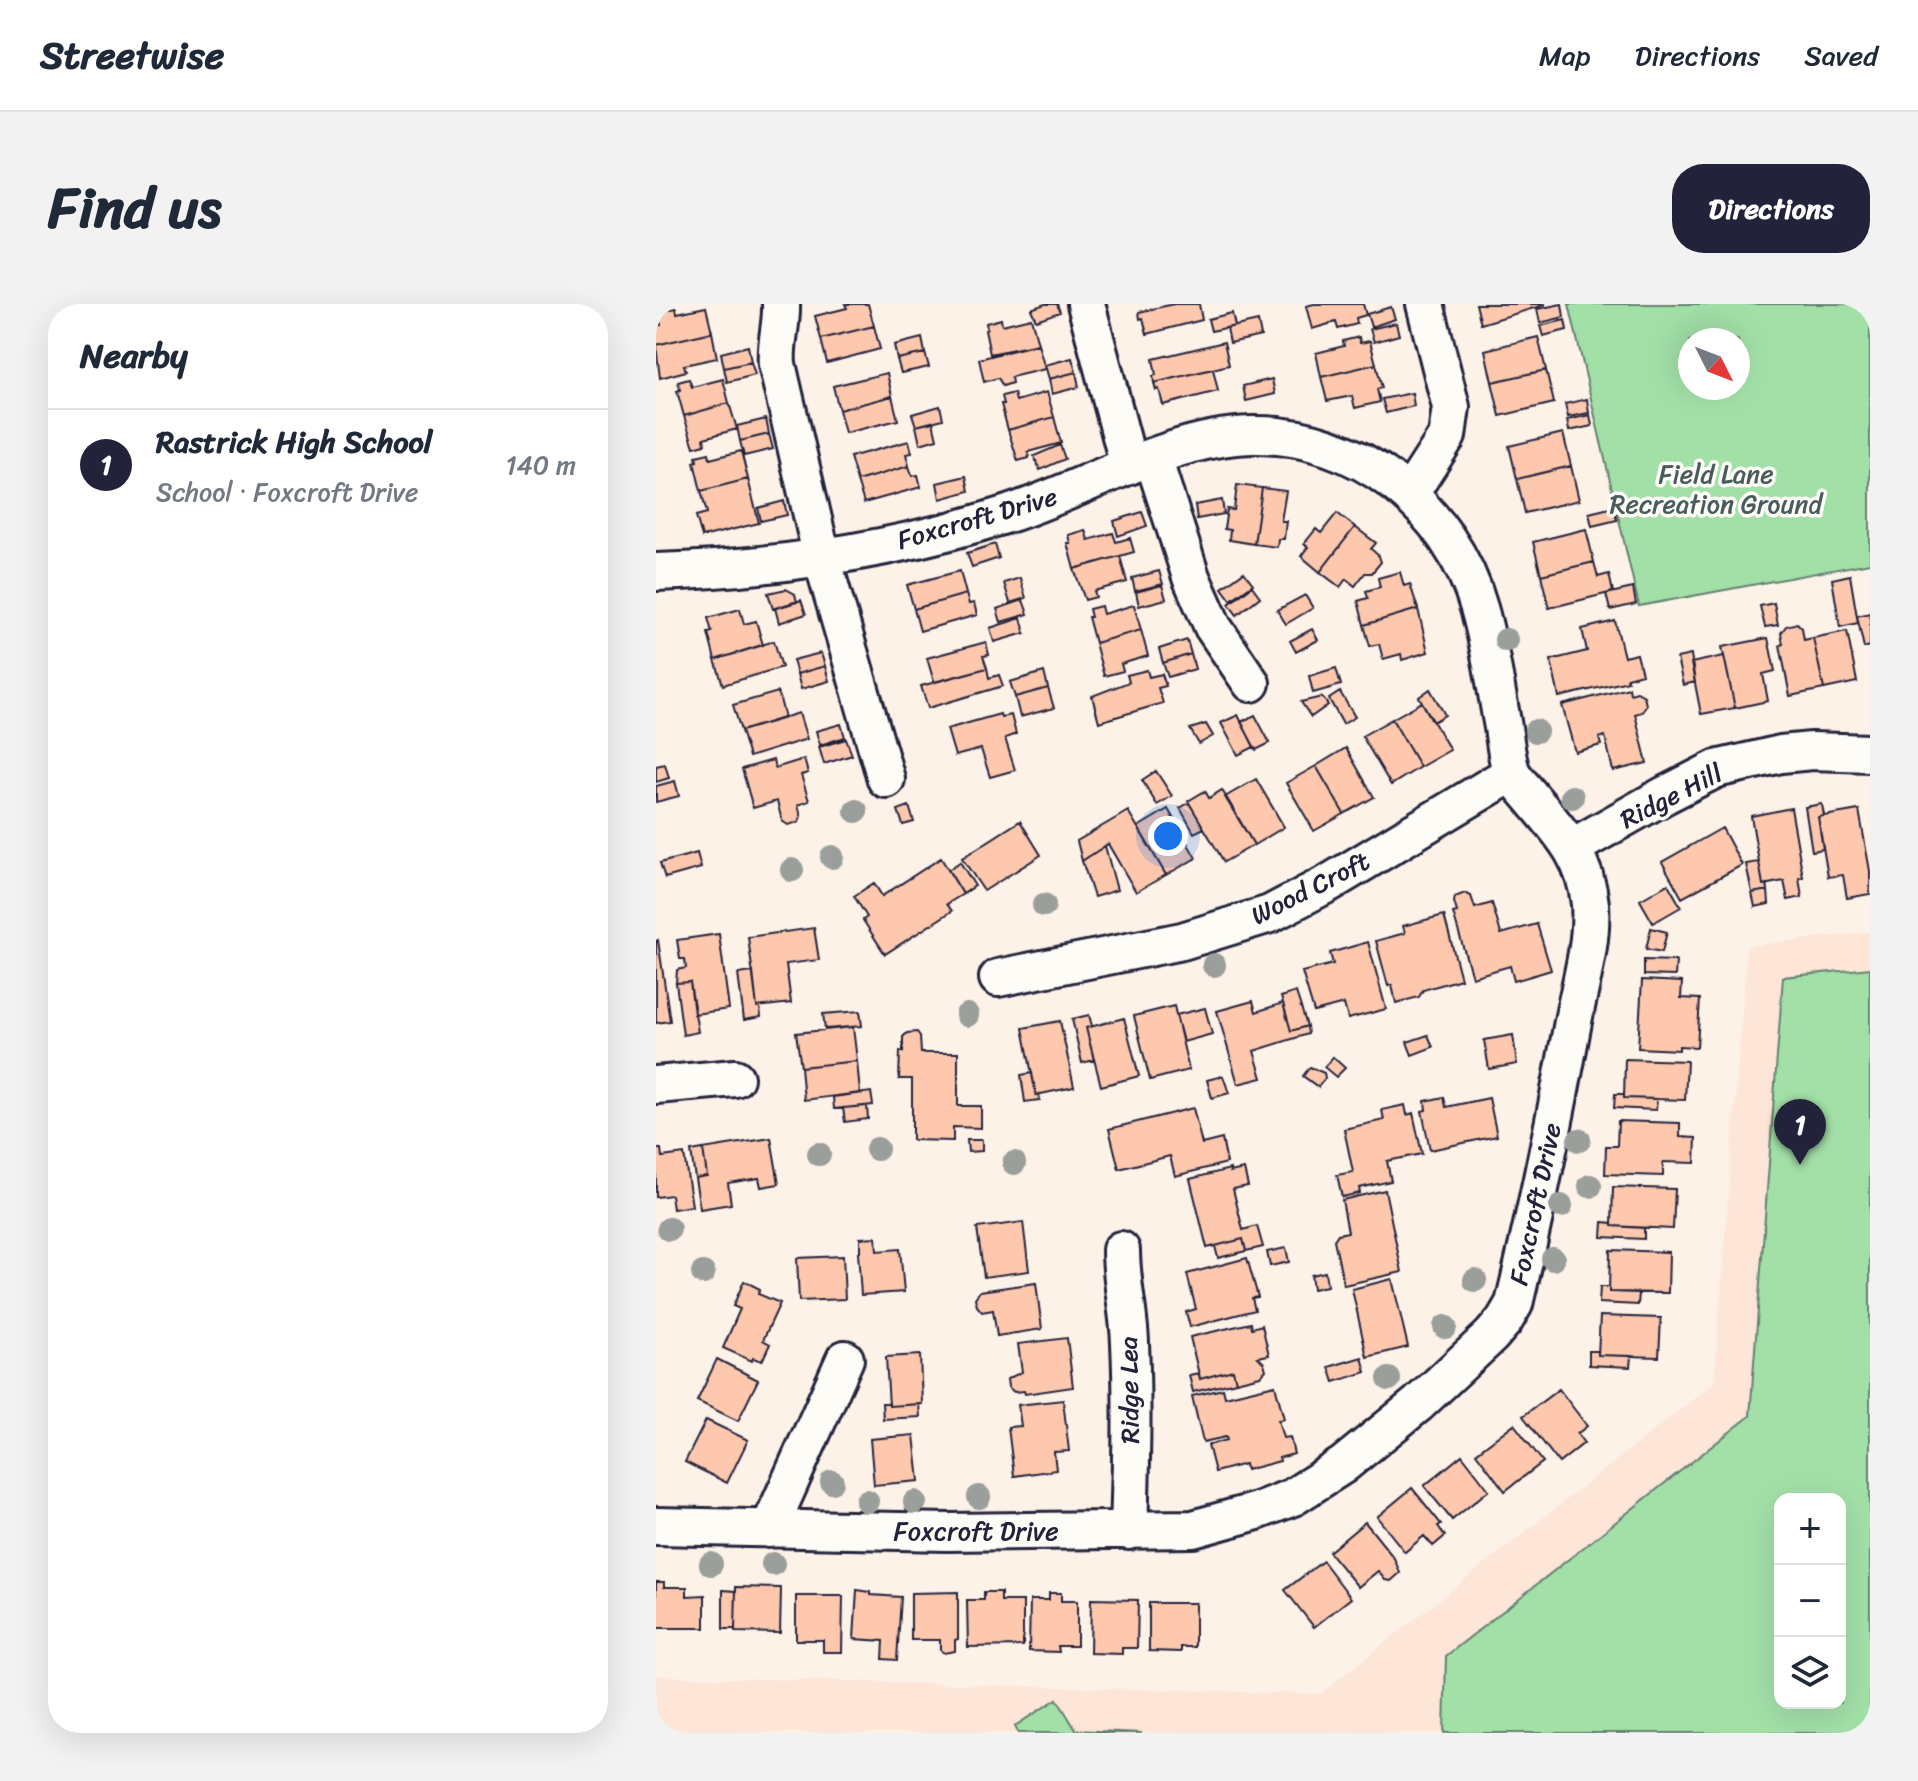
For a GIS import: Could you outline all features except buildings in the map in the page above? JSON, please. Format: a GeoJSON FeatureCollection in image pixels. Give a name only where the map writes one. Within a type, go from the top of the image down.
{"type":"FeatureCollection","features":[{"type":"Feature","properties":{"kind":"street"},"geometry":{"type":"LineString","coordinates":[[781,304],[782,325],[775,345],[777,364],[822,558],[886,779]]}},
{"type":"Feature","properties":{"kind":"street"},"geometry":{"type":"LineString","coordinates":[[1086,304],[1141,462],[1191,577],[1213,627],[1251,683]]}},
{"type":"Feature","properties":{"kind":"street"},"geometry":{"type":"LineString","coordinates":[[1409,495],[1447,436],[1451,407],[1425,304]]}},
{"type":"Feature","properties":{"kind":"street","name":"Foxcroft Drive"},"geometry":{"type":"LineString","coordinates":[[656,572],[709,570],[822,558],[915,539],[1006,515],[1141,462],[1212,439],[1256,435],[1298,438],[1351,455],[1409,495],[1436,522],[1459,555],[1478,605],[1512,773],[1573,847],[1590,902],[1590,931],[1563,1075],[1516,1293],[1504,1321],[1418,1404],[1343,1465],[1293,1497],[1193,1529],[948,1532],[656,1526]]}},
{"type":"Feature","properties":{"kind":"street","name":"Ridge Hill"},"geometry":{"type":"LineString","coordinates":[[1573,847],[1716,769],[1781,754],[1812,751],[1870,753]]}},
{"type":"Feature","properties":{"kind":"street","name":"Wood Croft"},"geometry":{"type":"LineString","coordinates":[[998,978],[1182,941],[1270,914],[1329,883],[1512,773]]}},
{"type":"Feature","properties":{"kind":"street"},"geometry":{"type":"LineString","coordinates":[[656,1085],[735,1078]]}},
{"type":"Feature","properties":{"kind":"street","name":"Ridge Lea"},"geometry":{"type":"LineString","coordinates":[[1121,1250],[1130,1338],[1129,1531]]}},
{"type":"Feature","properties":{"kind":"street"},"geometry":{"type":"LineString","coordinates":[[769,1529],[845,1359]]}},
{"type":"Feature","properties":{"kind":"shaded area"},"geometry":{"type":"Polygon","coordinates":[[[1870,932],[1870,1733],[656,1733],[656,1676],[1320,1694],[1714,1383],[1747,946],[1870,932]]]}},
{"type":"Feature","properties":{"kind":"green space","name":"Field Lane Recreation Ground"},"geometry":{"type":"Polygon","coordinates":[[[1569,304],[1870,304],[1870,563],[1639,606],[1569,304]]]}},
{"type":"Feature","properties":{"kind":"green space"},"geometry":{"type":"Polygon","coordinates":[[[1870,968],[1870,1733],[1444,1733],[1446,1656],[1750,1416],[1783,977],[1870,968]]]}},
{"type":"Feature","properties":{"kind":"green space"},"geometry":{"type":"Polygon","coordinates":[[[1057,1699],[1076,1730],[1142,1733],[1018,1733],[1015,1726],[1057,1699]]]}},
{"type":"Feature","properties":{"kind":"place","name":"Rastrick High School"},"geometry":{"type":"Point","coordinates":[1800,1165]}}]}
